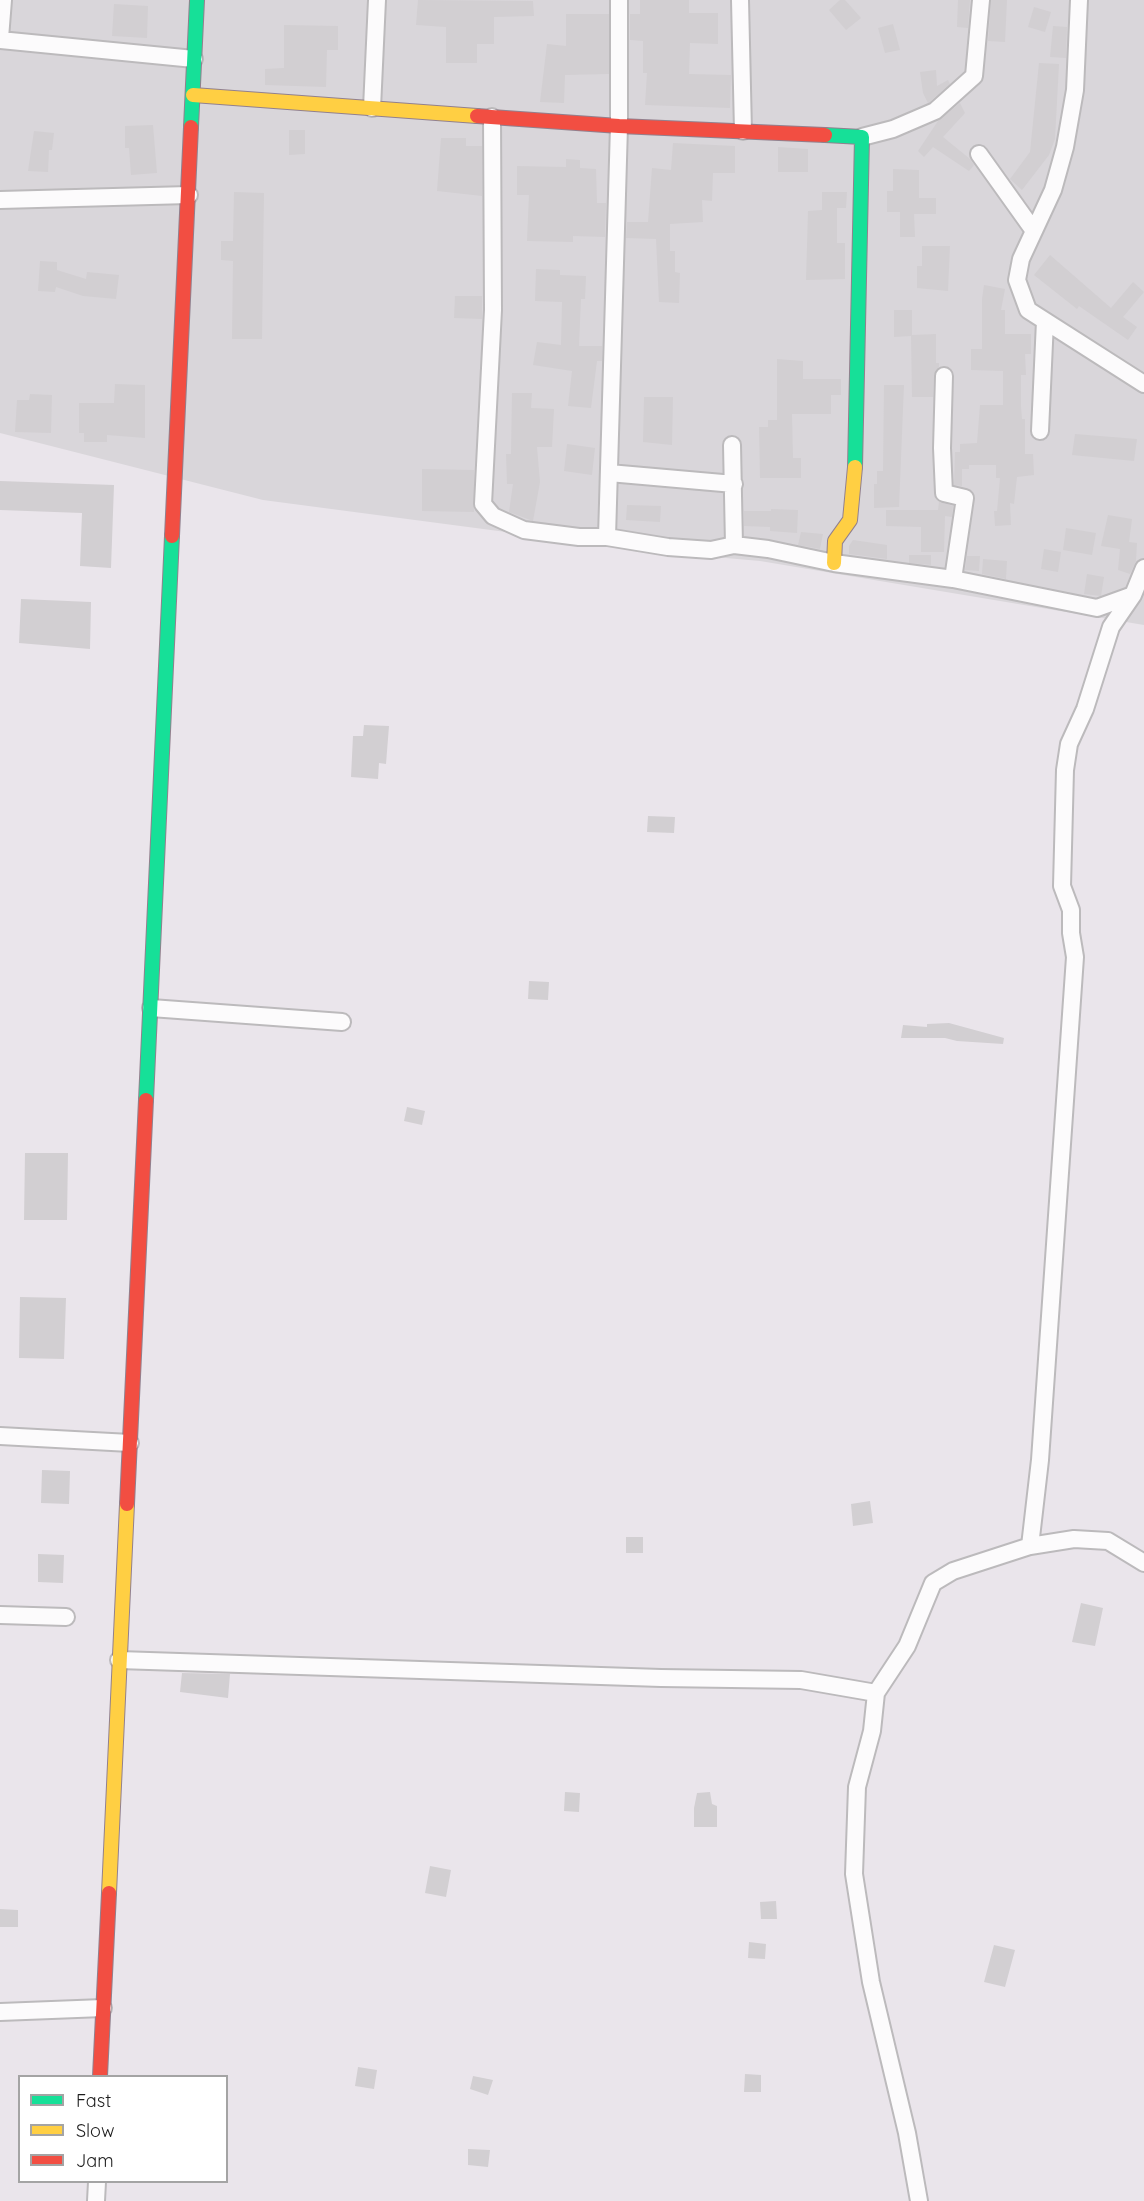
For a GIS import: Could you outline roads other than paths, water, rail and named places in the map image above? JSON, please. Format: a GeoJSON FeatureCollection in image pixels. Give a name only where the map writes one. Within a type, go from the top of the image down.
{"type":"FeatureCollection","features":[{"type":"Feature","properties":{"kind":"street"},"geometry":{"type":"LineString","coordinates":[[3,0],[0,39],[194,59]]}},
{"type":"Feature","properties":{"kind":"street"},"geometry":{"type":"LineString","coordinates":[[100,2075],[197,0]]}},
{"type":"Feature","properties":{"kind":"street"},"geometry":{"type":"LineString","coordinates":[[372,108],[377,0]]}},
{"type":"Feature","properties":{"kind":"street"},"geometry":{"type":"LineString","coordinates":[[607,537],[619,126],[619,0]]}},
{"type":"Feature","properties":{"kind":"street"},"geometry":{"type":"LineString","coordinates":[[740,0],[743,131]]}},
{"type":"Feature","properties":{"kind":"street"},"geometry":{"type":"LineString","coordinates":[[193,95],[619,126],[862,137],[893,129],[935,111],[974,76],[981,0]]}},
{"type":"Feature","properties":{"kind":"street"},"geometry":{"type":"LineString","coordinates":[[1069,0],[1078,0],[1075,90],[1065,147],[1053,190],[1021,258],[1017,280],[1028,310],[1144,382]]}},
{"type":"Feature","properties":{"kind":"street"},"geometry":{"type":"LineString","coordinates":[[492,117],[493,310],[483,504],[493,516],[524,530],[579,537],[607,537],[668,547],[711,550],[734,545],[834,563],[953,579],[1098,608],[1133,595]]}},
{"type":"Feature","properties":{"kind":"street"},"geometry":{"type":"LineString","coordinates":[[834,563],[835,541],[850,520],[854,492],[862,137]]}},
{"type":"Feature","properties":{"kind":"street"},"geometry":{"type":"LineString","coordinates":[[979,154],[1034,231]]}},
{"type":"Feature","properties":{"kind":"street"},"geometry":{"type":"LineString","coordinates":[[0,200],[189,195]]}},
{"type":"Feature","properties":{"kind":"street"},"geometry":{"type":"LineString","coordinates":[[1040,431],[1045,321]]}},
{"type":"Feature","properties":{"kind":"street"},"geometry":{"type":"LineString","coordinates":[[944,376],[942,448],[944,493],[965,498],[953,579]]}},
{"type":"Feature","properties":{"kind":"street"},"geometry":{"type":"LineString","coordinates":[[732,445],[734,545]]}},
{"type":"Feature","properties":{"kind":"street"},"geometry":{"type":"LineString","coordinates":[[609,473],[734,484]]}},
{"type":"Feature","properties":{"kind":"street"},"geometry":{"type":"LineString","coordinates":[[1030,1546],[1041,1449],[1075,957],[1071,933],[1071,910],[1062,886],[1065,770],[1069,744],[1086,709],[1111,627],[1133,595],[1144,568]]}},
{"type":"Feature","properties":{"kind":"street"},"geometry":{"type":"LineString","coordinates":[[1098,608],[1111,627]]}},
{"type":"Feature","properties":{"kind":"street"},"geometry":{"type":"LineString","coordinates":[[151,1008],[342,1022]]}},
{"type":"Feature","properties":{"kind":"street"},"geometry":{"type":"LineString","coordinates":[[0,1436],[130,1443]]}},
{"type":"Feature","properties":{"kind":"street"},"geometry":{"type":"LineString","coordinates":[[919,2201],[907,2133],[871,1982],[854,1874],[857,1787],[872,1731],[876,1693],[907,1646],[933,1583],[953,1571],[1030,1546],[1074,1539],[1108,1541],[1144,1563]]}},
{"type":"Feature","properties":{"kind":"street"},"geometry":{"type":"LineString","coordinates":[[0,1616],[66,1617]]}},
{"type":"Feature","properties":{"kind":"street"},"geometry":{"type":"LineString","coordinates":[[119,1660],[661,1678],[801,1680],[876,1693]]}},
{"type":"Feature","properties":{"kind":"street"},"geometry":{"type":"LineString","coordinates":[[0,2012],[103,2008]]}},
{"type":"Feature","properties":{"kind":"street"},"geometry":{"type":"LineString","coordinates":[[96,2201],[97,2183]]}}]}
